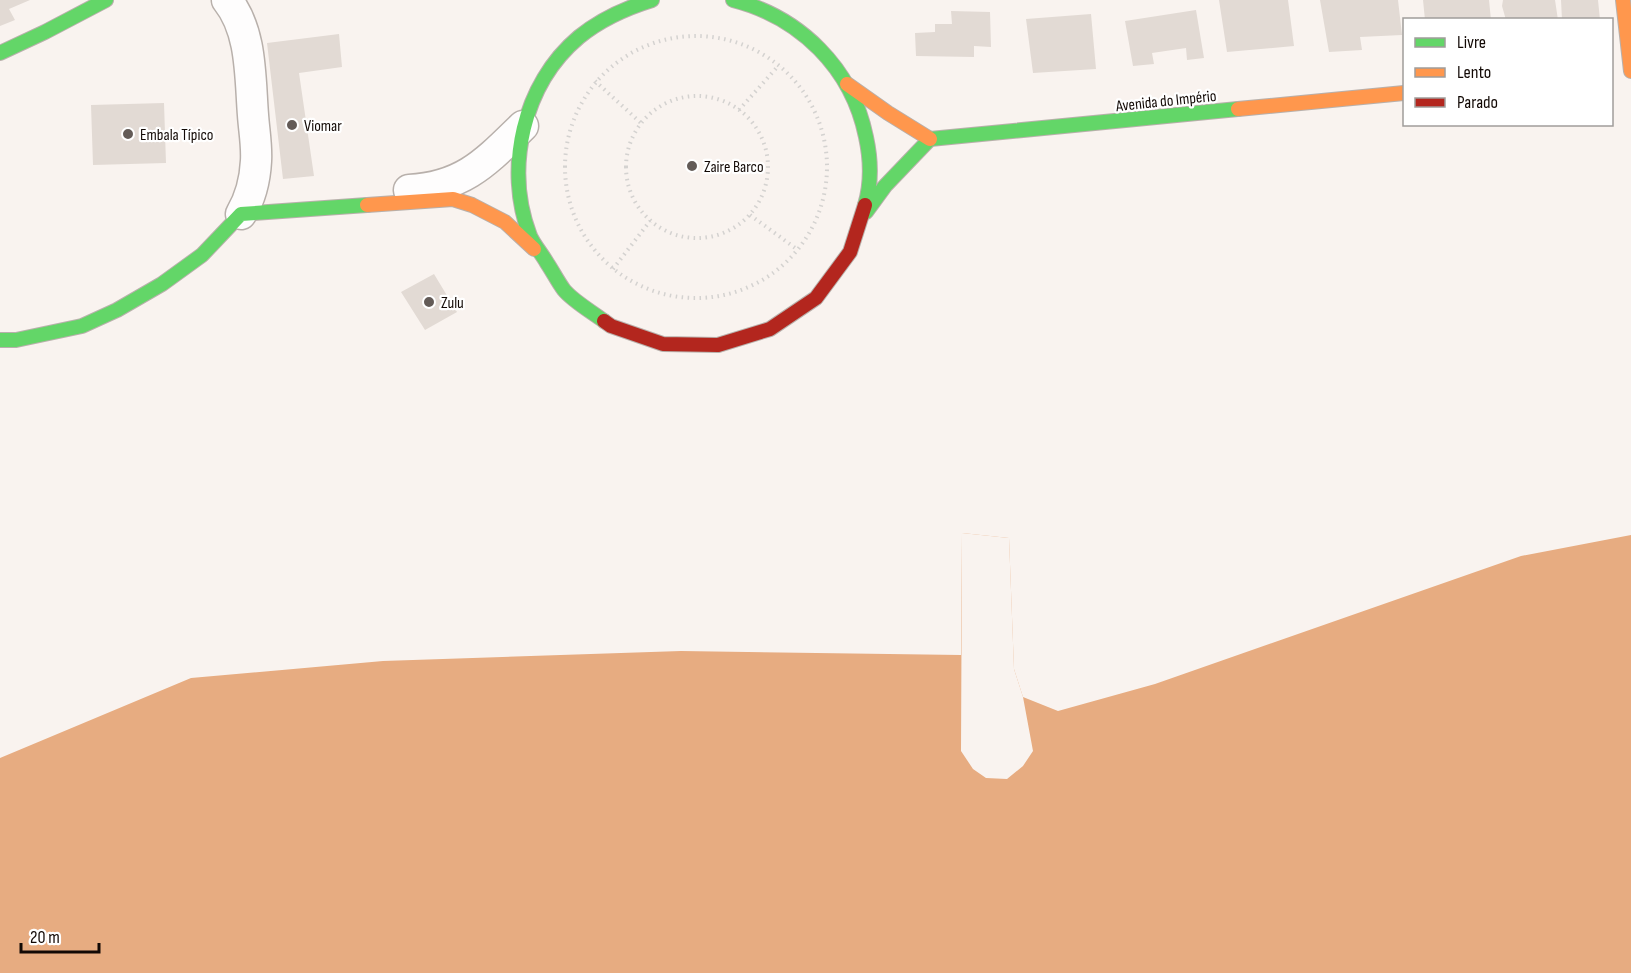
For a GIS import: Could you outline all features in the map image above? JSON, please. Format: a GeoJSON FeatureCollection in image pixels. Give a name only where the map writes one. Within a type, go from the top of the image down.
{"type":"FeatureCollection","features":[{"type":"Feature","properties":{"kind":"street"},"geometry":{"type":"LineString","coordinates":[[0,53],[106,0]]}},
{"type":"Feature","properties":{"kind":"street"},"geometry":{"type":"LineString","coordinates":[[0,340],[16,340],[82,326],[117,310],[162,284],[202,255],[246,206],[257,160],[248,51],[242,28],[227,0]]}},
{"type":"Feature","properties":{"kind":"street"},"geometry":{"type":"LineString","coordinates":[[652,0],[630,7],[611,9],[562,54],[545,76],[532,100],[523,126],[519,147],[519,190],[522,211],[537,251],[555,279],[578,303],[604,322],[634,336],[666,345],[699,347],[732,343],[764,333],[792,318],[818,297],[839,272],[855,244],[866,213],[870,180],[868,147],[861,115],[847,84],[832,61],[813,41],[790,24],[766,11],[737,0]]}},
{"type":"Feature","properties":{"kind":"street"},"geometry":{"type":"LineString","coordinates":[[1623,0],[1628,72]]}},
{"type":"Feature","properties":{"kind":"street"},"geometry":{"type":"LineString","coordinates":[[847,84],[869,102],[930,139],[885,186],[866,213]]}},
{"type":"Feature","properties":{"kind":"street","name":"Avenida do Império"},"geometry":{"type":"LineString","coordinates":[[930,139],[1403,93]]}},
{"type":"Feature","properties":{"kind":"street"},"geometry":{"type":"LineString","coordinates":[[246,206],[429,189],[456,180],[479,166],[523,126]]}},
{"type":"Feature","properties":{"kind":"street"},"geometry":{"type":"LineString","coordinates":[[246,206],[453,199],[505,222],[537,251]]}},
{"type":"Feature","properties":{"kind":"path"},"geometry":{"type":"LineString","coordinates":[[704,35],[744,45],[779,65],[807,96],[823,134],[828,174],[819,214],[798,250],[768,278],[730,294],[690,298],[649,290],[613,269],[585,238],[568,200],[564,158],[573,118],[594,81],[626,55],[663,39],[704,35]]}},
{"type":"Feature","properties":{"kind":"path"},"geometry":{"type":"LineString","coordinates":[[739,110],[779,65]]}},
{"type":"Feature","properties":{"kind":"path"},"geometry":{"type":"LineString","coordinates":[[594,81],[641,123]]}},
{"type":"Feature","properties":{"kind":"path"},"geometry":{"type":"LineString","coordinates":[[698,96],[720,100],[739,110],[753,124],[763,141],[767,160],[767,180],[761,198],[750,215],[736,226],[719,234],[702,238],[683,237],[666,231],[650,221],[636,204],[628,184],[626,162],[630,141],[641,123],[657,108],[676,99],[698,96]]}},
{"type":"Feature","properties":{"kind":"path"},"geometry":{"type":"LineString","coordinates":[[750,215],[798,250]]}},
{"type":"Feature","properties":{"kind":"path"},"geometry":{"type":"LineString","coordinates":[[613,269],[650,221]]}},
{"type":"Feature","properties":{"kind":"shaded area"},"geometry":{"type":"Polygon","coordinates":[[[962,533],[1009,538],[1014,669],[1023,697],[1058,711],[1155,684],[1521,556],[1631,535],[1631,973],[0,973],[0,758],[191,678],[383,661],[681,651],[961,655],[962,533]]]}},
{"type":"Feature","properties":{"kind":"pier"},"geometry":{"type":"Polygon","coordinates":[[[962,533],[1009,538],[1014,669],[1023,697],[1033,751],[1023,766],[1007,779],[986,778],[973,769],[961,751],[962,533]]]}},
{"type":"Feature","properties":{"kind":"building"},"geometry":{"type":"Polygon","coordinates":[[[0,0],[30,0],[9,9],[15,20],[0,26],[0,0]]]}},
{"type":"Feature","properties":{"kind":"building"},"geometry":{"type":"Polygon","coordinates":[[[1219,0],[1288,0],[1294,46],[1227,52],[1219,0]]]}},
{"type":"Feature","properties":{"kind":"building"},"geometry":{"type":"Polygon","coordinates":[[[1320,0],[1398,0],[1402,35],[1360,37],[1362,50],[1329,52],[1320,0]]]}},
{"type":"Feature","properties":{"kind":"building"},"geometry":{"type":"Polygon","coordinates":[[[1423,0],[1489,0],[1491,18],[1425,18],[1423,0]]]}},
{"type":"Feature","properties":{"kind":"building"},"geometry":{"type":"Polygon","coordinates":[[[1503,0],[1555,0],[1558,18],[1505,18],[1503,0]]]}},
{"type":"Feature","properties":{"kind":"building"},"geometry":{"type":"Polygon","coordinates":[[[1561,0],[1598,0],[1600,18],[1562,18],[1561,0]]]}},
{"type":"Feature","properties":{"kind":"building"},"geometry":{"type":"Polygon","coordinates":[[[1196,10],[1204,58],[1187,60],[1186,48],[1152,53],[1154,64],[1133,66],[1125,21],[1196,10]]]}},
{"type":"Feature","properties":{"kind":"building"},"geometry":{"type":"Polygon","coordinates":[[[951,11],[990,12],[991,47],[974,46],[974,57],[916,56],[915,33],[935,32],[935,24],[952,24],[951,11]]]}},
{"type":"Feature","properties":{"kind":"building"},"geometry":{"type":"Polygon","coordinates":[[[1091,14],[1096,69],[1033,73],[1026,19],[1091,14]]]}},
{"type":"Feature","properties":{"kind":"building","name":"Viomar"},"geometry":{"type":"Polygon","coordinates":[[[339,34],[342,67],[299,73],[314,176],[283,179],[267,43],[339,34]]]}},
{"type":"Feature","properties":{"kind":"building","name":"Embala Típico"},"geometry":{"type":"Polygon","coordinates":[[[164,103],[166,163],[93,165],[91,105],[164,103]]]}},
{"type":"Feature","properties":{"kind":"building","name":"Zulu"},"geometry":{"type":"Polygon","coordinates":[[[434,274],[457,312],[425,330],[401,292],[434,274]]]}},
{"type":"Feature","properties":{"kind":"traffic: fast"},"geometry":{"type":"LineString","coordinates":[[0,53],[106,0]]}},
{"type":"Feature","properties":{"kind":"traffic: fast"},"geometry":{"type":"LineString","coordinates":[[604,321],[564,290],[530,236],[522,210],[519,156],[532,103],[544,78],[560,56],[579,37],[605,19],[652,0]]}},
{"type":"Feature","properties":{"kind":"traffic: fast"},"geometry":{"type":"LineString","coordinates":[[733,0],[780,19],[801,33],[819,49],[849,89],[859,112],[869,154],[869,188],[865,205]]}},
{"type":"Feature","properties":{"kind":"traffic: fast"},"geometry":{"type":"LineString","coordinates":[[930,139],[1238,109]]}},
{"type":"Feature","properties":{"kind":"traffic: fast"},"geometry":{"type":"LineString","coordinates":[[866,212],[885,186],[930,139]]}},
{"type":"Feature","properties":{"kind":"traffic: fast"},"geometry":{"type":"LineString","coordinates":[[0,340],[16,340],[82,326],[117,310],[162,284],[202,255],[241,214],[367,205]]}},
{"type":"Feature","properties":{"kind":"traffic: slow"},"geometry":{"type":"LineString","coordinates":[[1623,0],[1631,71]]}},
{"type":"Feature","properties":{"kind":"traffic: slow"},"geometry":{"type":"LineString","coordinates":[[847,84],[930,139]]}},
{"type":"Feature","properties":{"kind":"traffic: slow"},"geometry":{"type":"LineString","coordinates":[[1238,109],[1403,93]]}},
{"type":"Feature","properties":{"kind":"traffic: slow"},"geometry":{"type":"LineString","coordinates":[[367,205],[453,199],[472,205],[505,222],[534,249]]}},
{"type":"Feature","properties":{"kind":"traffic: jam"},"geometry":{"type":"LineString","coordinates":[[604,321],[611,326],[663,344],[718,345],[770,329],[816,298],[850,252],[865,205]]}},
{"type":"Feature","properties":{"kind":"place","name":"Viomar"},"geometry":{"type":"Point","coordinates":[292,125]}},
{"type":"Feature","properties":{"kind":"place","name":"Embala Típico"},"geometry":{"type":"Point","coordinates":[128,134]}},
{"type":"Feature","properties":{"kind":"place","name":"Zaire Barco"},"geometry":{"type":"Point","coordinates":[692,166]}},
{"type":"Feature","properties":{"kind":"place","name":"Zulu"},"geometry":{"type":"Point","coordinates":[429,302]}}]}
